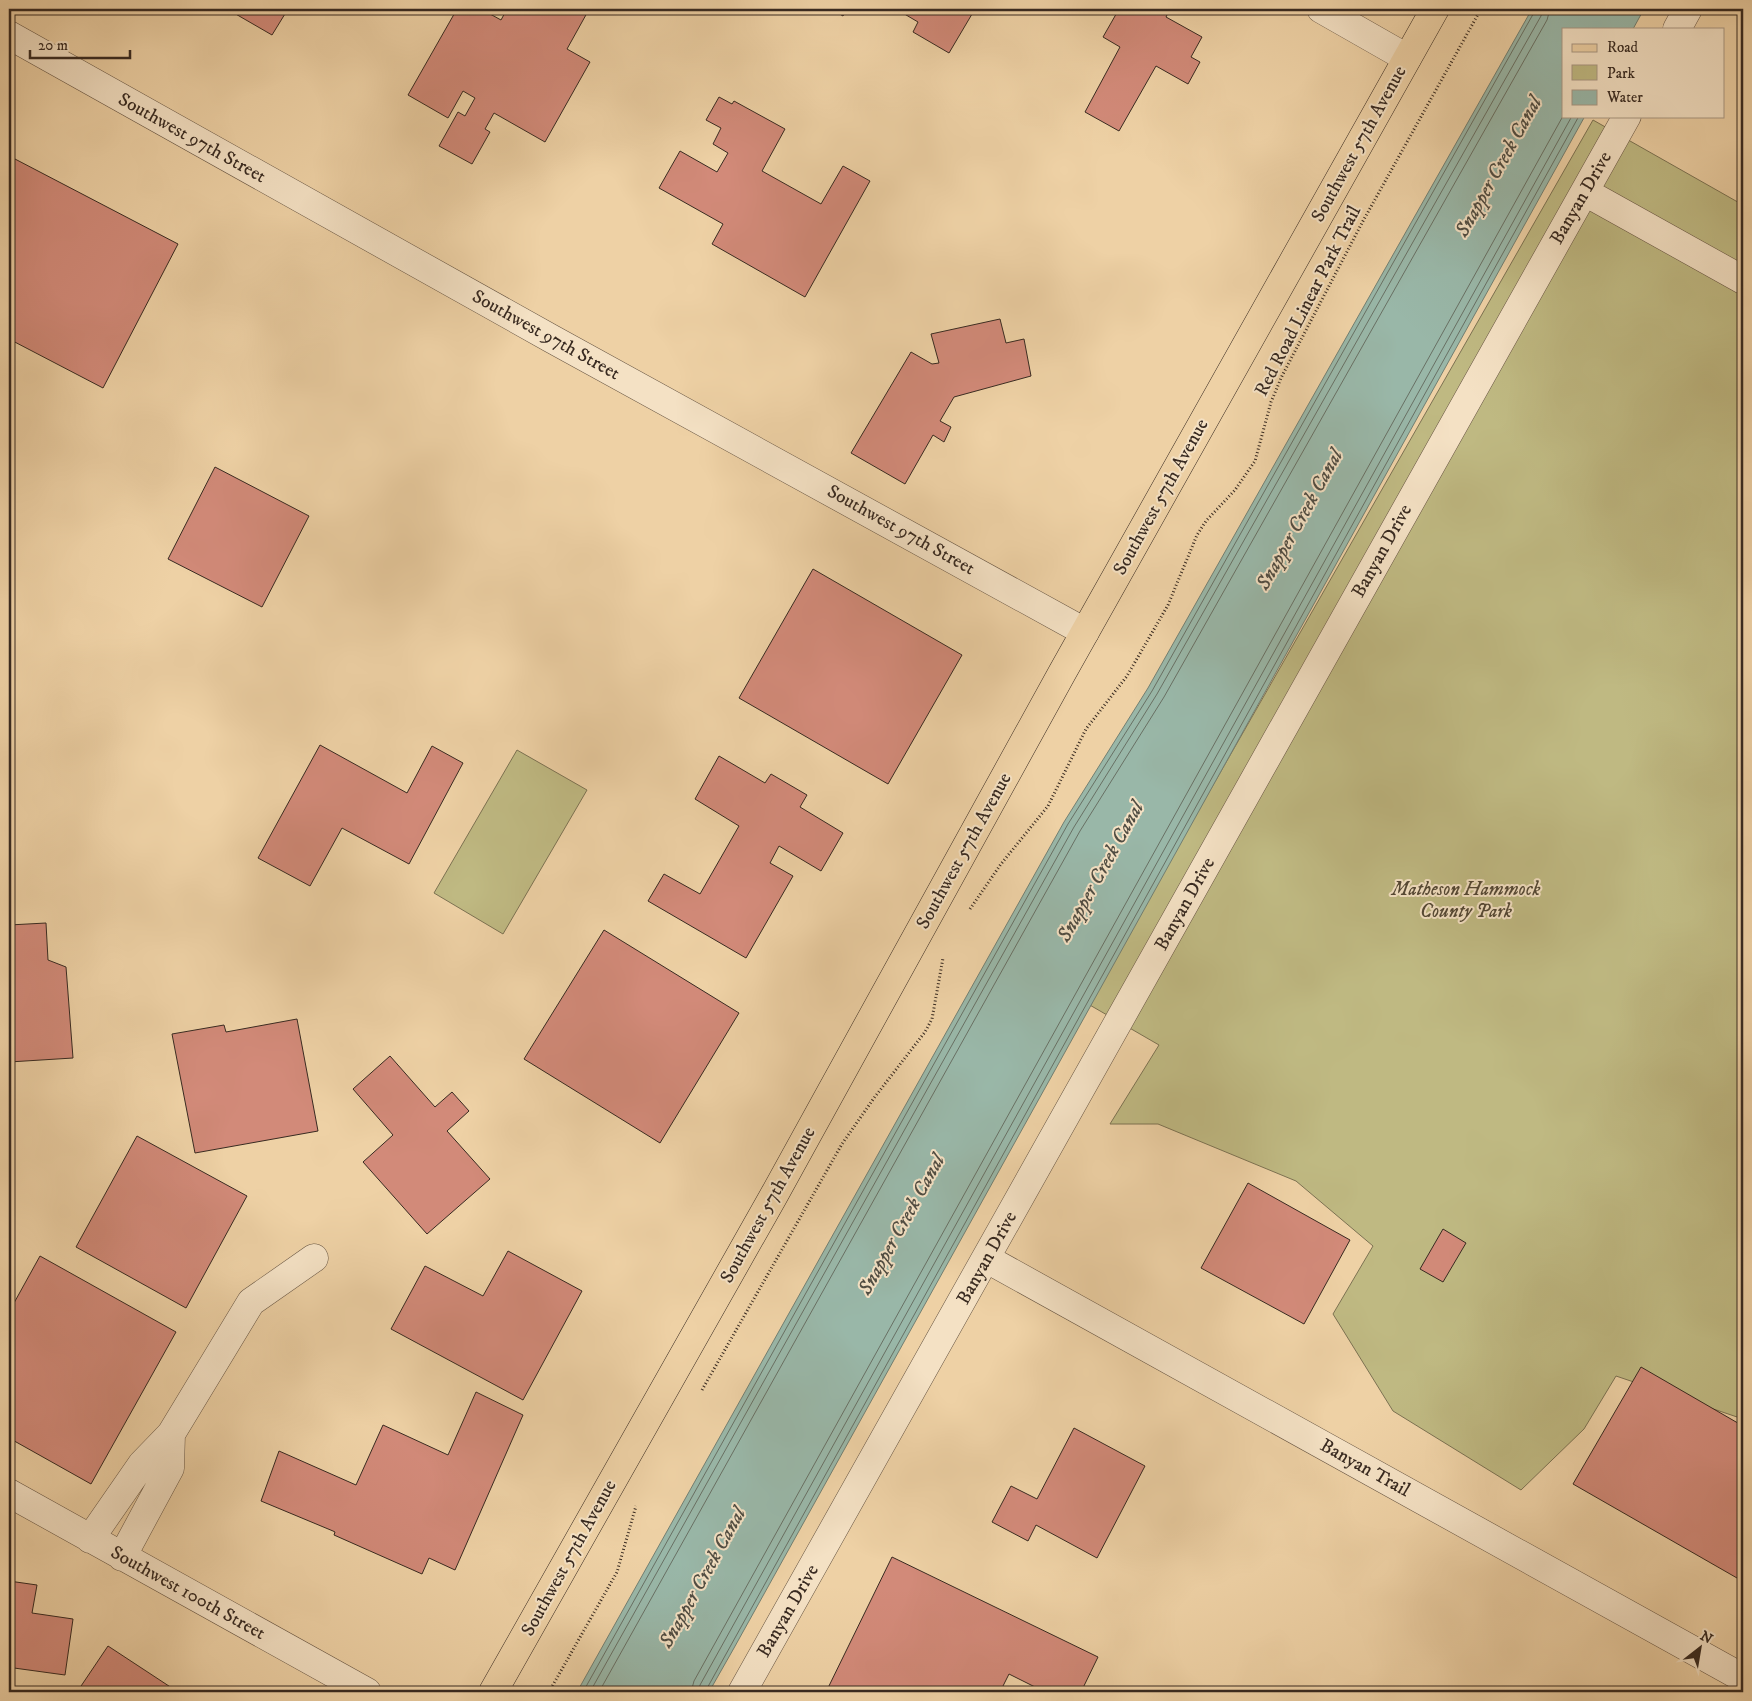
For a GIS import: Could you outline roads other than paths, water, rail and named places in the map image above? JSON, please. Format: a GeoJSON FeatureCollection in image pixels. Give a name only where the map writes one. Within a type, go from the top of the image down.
{"type":"FeatureCollection","features":[{"type":"Feature","properties":{"kind":"main road","name":"Southwest 57th Avenue"},"geometry":{"type":"LineString","coordinates":[[493,1692],[773,1197],[1085,632],[1434,9]]}},
{"type":"Feature","properties":{"kind":"street"},"geometry":{"type":"LineString","coordinates":[[1320,9],[1407,58]]}},
{"type":"Feature","properties":{"kind":"street"},"geometry":{"type":"LineString","coordinates":[[1678,28],[1688,9]]}},
{"type":"Feature","properties":{"kind":"street","name":"Southwest 97th Street"},"geometry":{"type":"LineString","coordinates":[[9,35],[552,339],[1085,632]]}},
{"type":"Feature","properties":{"kind":"street","name":"Banyan Drive"},"geometry":{"type":"LineString","coordinates":[[742,1692],[987,1259],[1626,118]]}},
{"type":"Feature","properties":{"kind":"street"},"geometry":{"type":"LineString","coordinates":[[1585,192],[1743,280]]}},
{"type":"Feature","properties":{"kind":"street"},"geometry":{"type":"LineString","coordinates":[[90,1539],[142,1464],[172,1434],[251,1302],[314,1258]]}},
{"type":"Feature","properties":{"kind":"street","name":"Banyan Trail"},"geometry":{"type":"LineString","coordinates":[[987,1259],[1743,1678]]}},
{"type":"Feature","properties":{"kind":"street"},"geometry":{"type":"LineString","coordinates":[[122,1557],[170,1468],[172,1434]]}},
{"type":"Feature","properties":{"kind":"street","name":"Southwest 100th Street"},"geometry":{"type":"LineString","coordinates":[[9,1493],[360,1691]]}},
{"type":"Feature","properties":{"kind":"water","name":"Snapper Creek Canal"},"geometry":{"type":"Polygon","coordinates":[[[1532,9],[1644,9],[1634,28],[1562,28],[1562,118],[1584,118],[709,1692],[577,1692],[1064,822],[1148,688],[1532,9]]]}},
{"type":"Feature","properties":{"kind":"park label","name":"Matheson Hammock County Park"},"geometry":{"type":"Point","coordinates":[1466,900]}}]}
